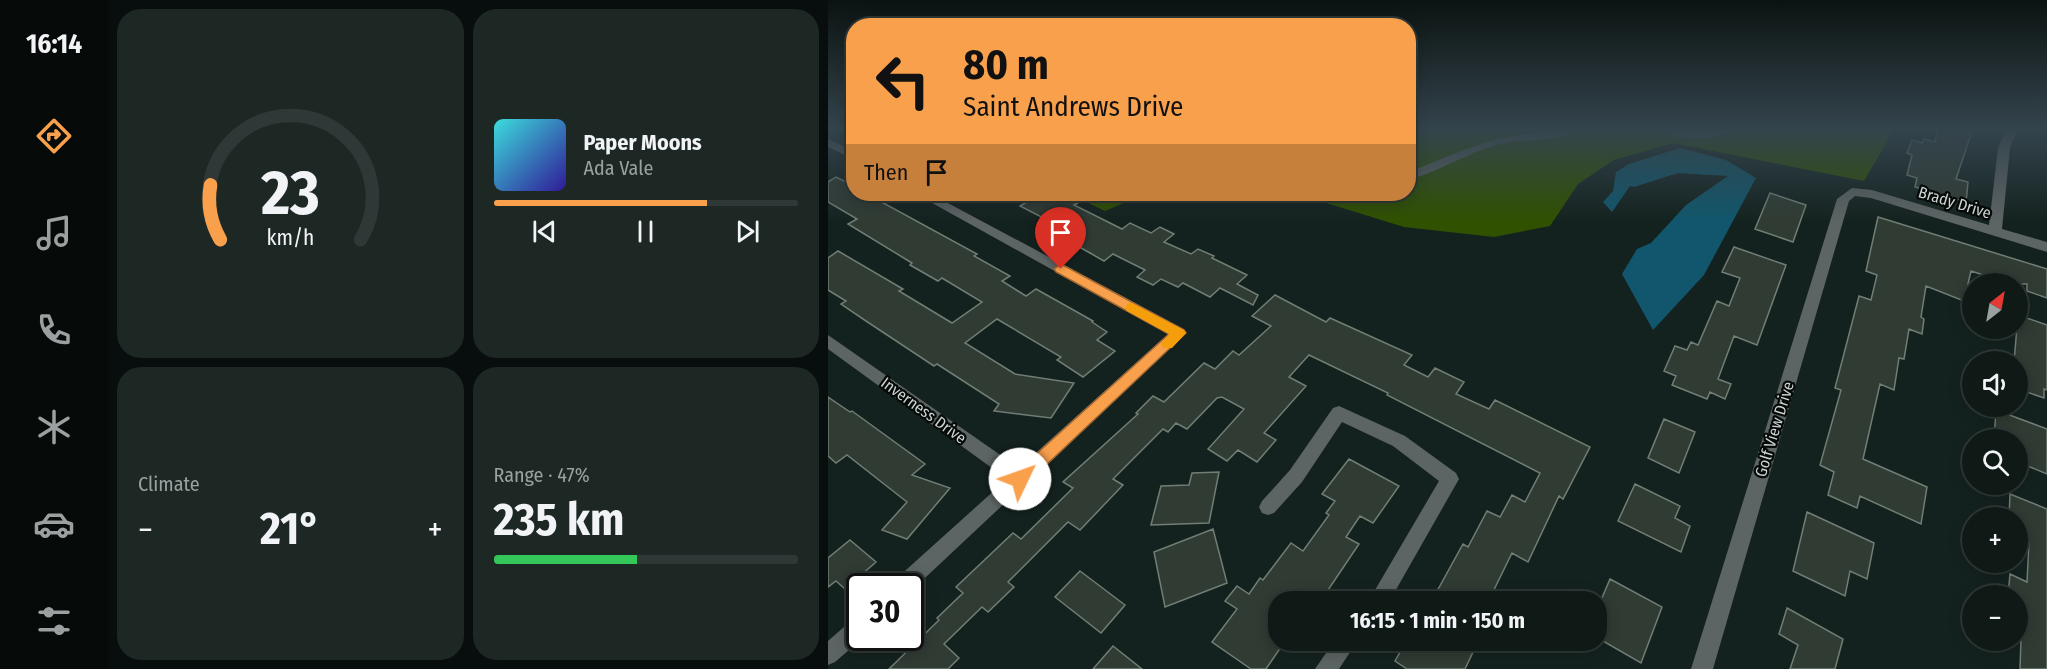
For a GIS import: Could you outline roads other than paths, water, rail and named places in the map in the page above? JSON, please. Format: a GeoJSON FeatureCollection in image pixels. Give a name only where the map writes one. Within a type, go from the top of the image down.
{"type":"FeatureCollection","features":[{"type":"Feature","properties":{"kind":"street"},"geometry":{"type":"LineString","coordinates":[[1416,173],[1452,159]]}},
{"type":"Feature","properties":{"kind":"street"},"geometry":{"type":"LineString","coordinates":[[1995,231],[2003,159]]}},
{"type":"Feature","properties":{"kind":"street","name":"Brady Drive"},"geometry":{"type":"LineString","coordinates":[[1852,192],[1872,194],[2047,247]]}},
{"type":"Feature","properties":{"kind":"street","name":"Golf View Drive"},"geometry":{"type":"LineString","coordinates":[[1702,669],[1843,199],[1852,192]]}},
{"type":"Feature","properties":{"kind":"street"},"geometry":{"type":"LineString","coordinates":[[917,573],[1179,333],[935,201]]}},
{"type":"Feature","properties":{"kind":"street","name":"Inverness Drive"},"geometry":{"type":"LineString","coordinates":[[828,341],[1020,479]]}},
{"type":"Feature","properties":{"kind":"street"},"geometry":{"type":"LineString","coordinates":[[1268,507],[1296,477],[1339,413],[1399,441],[1450,479],[1384,591]]}},
{"type":"Feature","properties":{"kind":"street"},"geometry":{"type":"LineString","coordinates":[[828,655],[846,639]]}},
{"type":"Feature","properties":{"kind":"street"},"geometry":{"type":"LineString","coordinates":[[1326,669],[1340,651]]}},
{"type":"Feature","properties":{"kind":"water"},"geometry":{"type":"Polygon","coordinates":[[[1644,159],[1723,159],[1756,178],[1704,275],[1653,330],[1622,274],[1637,249],[1651,243],[1686,205],[1728,176],[1678,173],[1634,187],[1630,186],[1612,212],[1603,202],[1613,191],[1616,172],[1629,164],[1644,159]]]}}]}
